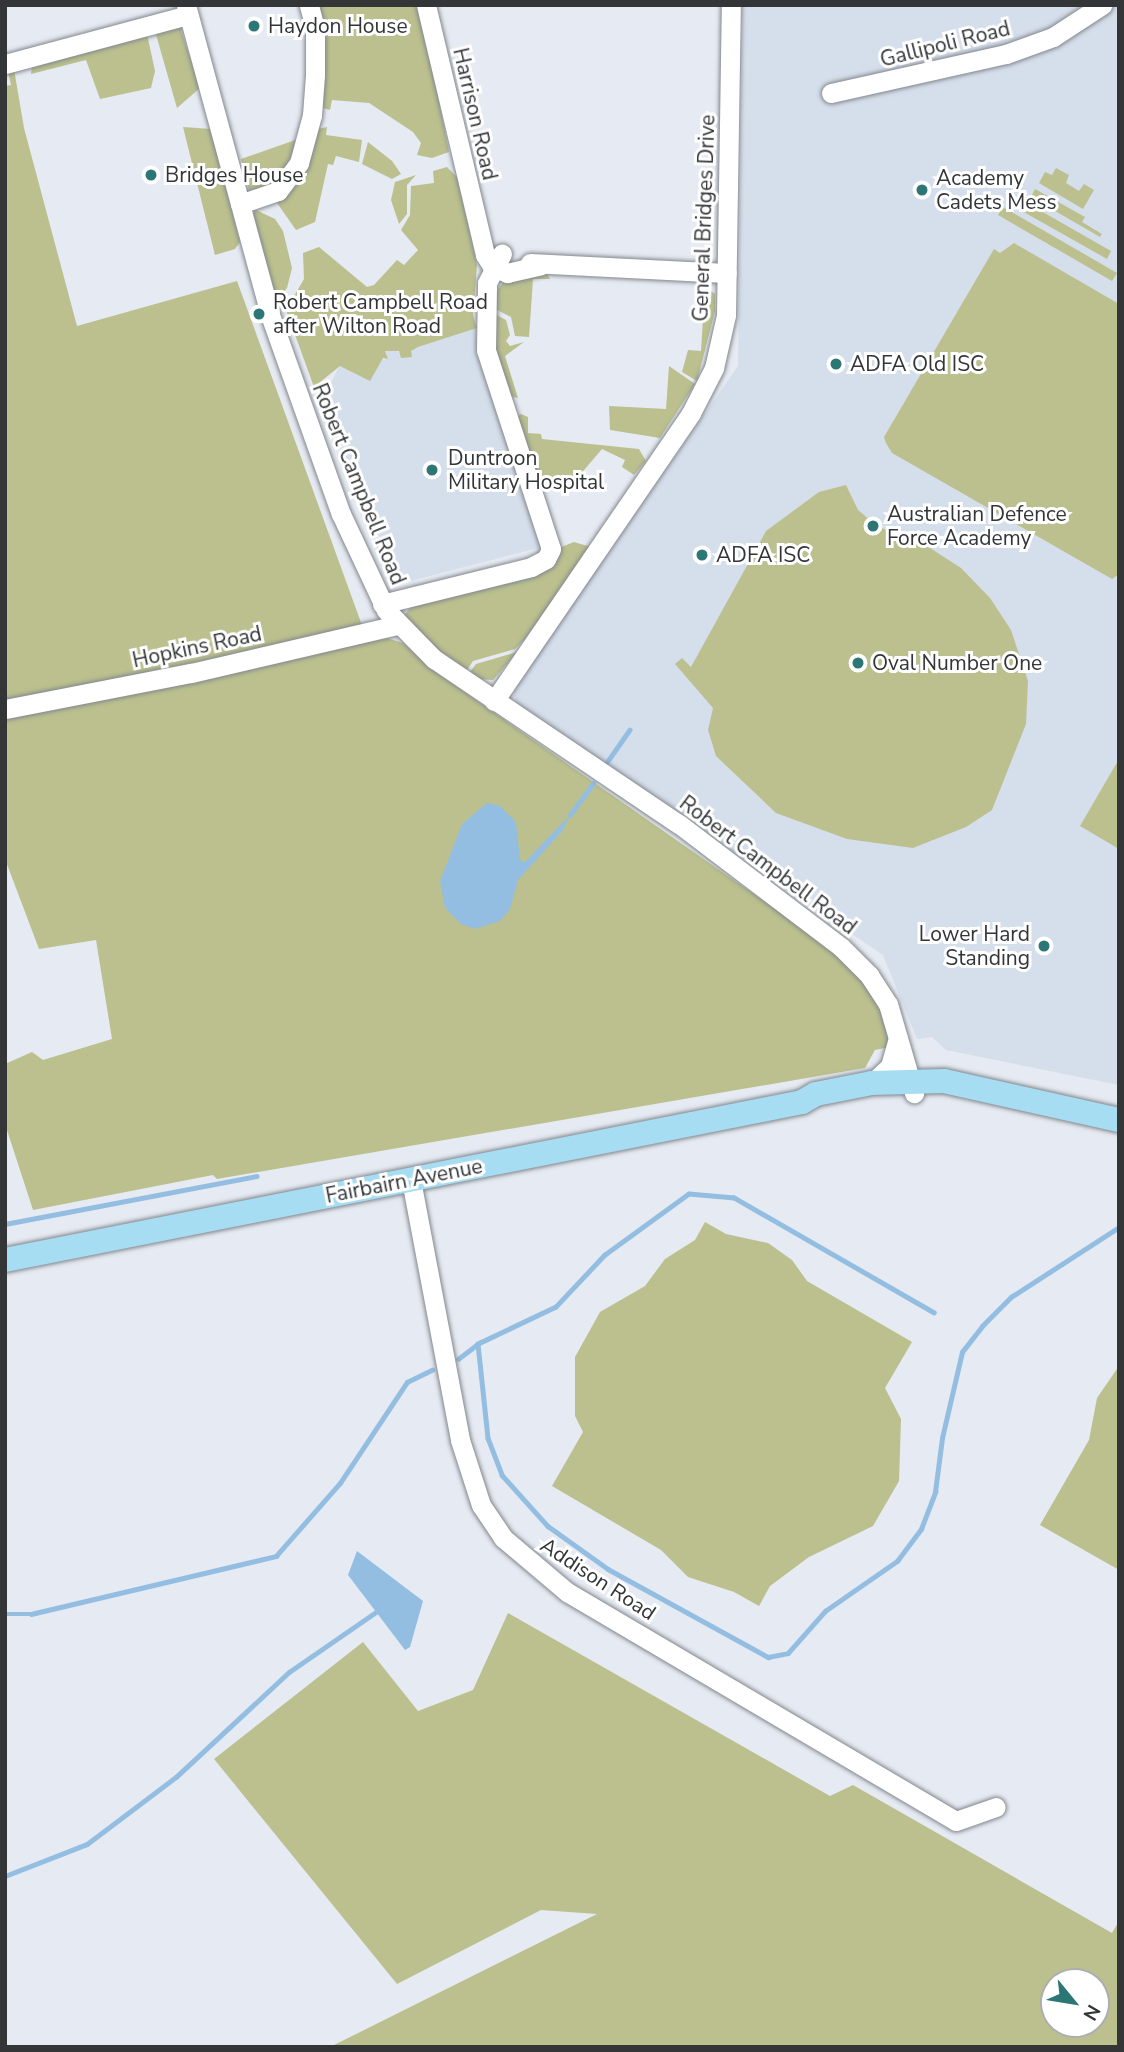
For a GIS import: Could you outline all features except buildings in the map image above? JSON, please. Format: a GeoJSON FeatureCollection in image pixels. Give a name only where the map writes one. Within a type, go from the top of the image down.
{"type":"FeatureCollection","features":[{"type":"Feature","properties":{"kind":"main road","name":"Fairbairn Avenue"},"geometry":{"type":"LineString","coordinates":[[802,1102],[816,1105],[944,1081],[1045,1100],[1059,1107]]}},
{"type":"Feature","properties":{"kind":"main road","name":"Fairbairn Avenue"},"geometry":{"type":"LineString","coordinates":[[5,1260],[802,1102],[816,1094],[872,1083],[912,1086],[1059,1107],[1119,1120]]}},
{"type":"Feature","properties":{"kind":"street"},"geometry":{"type":"LineString","coordinates":[[240,204],[278,191],[301,159],[315,75],[316,28],[309,5]]}},
{"type":"Feature","properties":{"kind":"street","name":"Harrison Road"},"geometry":{"type":"LineString","coordinates":[[426,5],[480,233],[497,261]]}},
{"type":"Feature","properties":{"kind":"street","name":"General Bridges Drive"},"geometry":{"type":"LineString","coordinates":[[494,701],[701,397],[722,340],[727,273],[731,5]]}},
{"type":"Feature","properties":{"kind":"street","name":"Gallipoli Road"},"geometry":{"type":"LineString","coordinates":[[831,93],[1006,54],[1053,37],[1102,5]]}},
{"type":"Feature","properties":{"kind":"street"},"geometry":{"type":"LineString","coordinates":[[5,64],[187,10]]}},
{"type":"Feature","properties":{"kind":"street","name":"Robert Campbell Road"},"geometry":{"type":"LineString","coordinates":[[187,10],[270,315],[361,562],[382,604],[398,625],[434,659],[679,824],[841,947],[869,975],[888,1004],[912,1086]]}},
{"type":"Feature","properties":{"kind":"street"},"geometry":{"type":"LineString","coordinates":[[382,604],[534,566],[551,549],[486,349],[487,283],[497,261],[510,273],[541,265],[727,273]]}},
{"type":"Feature","properties":{"kind":"street","name":"Hopkins Road"},"geometry":{"type":"LineString","coordinates":[[5,709],[191,673],[398,625]]}},
{"type":"Feature","properties":{"kind":"street"},"geometry":{"type":"LineString","coordinates":[[872,1083],[890,1066],[899,1037]]}},
{"type":"Feature","properties":{"kind":"street","name":"Robert Campbell Road"},"geometry":{"type":"LineString","coordinates":[[899,1037],[918,1065],[944,1081]]}},
{"type":"Feature","properties":{"kind":"street","name":"Addison Road"},"geometry":{"type":"LineString","coordinates":[[411,1180],[460,1440],[481,1505],[503,1538],[567,1592],[956,1821],[996,1807]]}},
{"type":"Feature","properties":{"kind":"shaded area","name":"Australian Defence Force Academy"},"geometry":{"type":"Polygon","coordinates":[[[743,5],[1119,5],[1119,1085],[946,1050],[932,1037],[917,1039],[883,955],[521,710],[514,696],[515,686],[738,366],[743,5]]]}},
{"type":"Feature","properties":{"kind":"shaded area","name":"Duntroon Military Hospital"},"geometry":{"type":"Polygon","coordinates":[[[477,328],[542,547],[391,586],[322,401],[340,365],[387,359],[385,351],[391,349],[412,357],[410,351],[418,347],[477,328]]]}},
{"type":"Feature","properties":{"kind":"green space"},"geometry":{"type":"Polygon","coordinates":[[[318,5],[420,5],[449,152],[432,158],[417,155],[421,143],[413,132],[369,103],[332,100],[330,110],[323,108],[318,5]]]}},
{"type":"Feature","properties":{"kind":"green space"},"geometry":{"type":"Polygon","coordinates":[[[180,27],[200,88],[177,108],[155,31],[180,27]]]}},
{"type":"Feature","properties":{"kind":"green space"},"geometry":{"type":"Polygon","coordinates":[[[147,34],[155,71],[151,88],[100,99],[86,60],[31,74],[32,65],[147,34]]]}},
{"type":"Feature","properties":{"kind":"green space"},"geometry":{"type":"Polygon","coordinates":[[[14,69],[24,128],[77,326],[237,281],[363,628],[5,701],[5,86],[11,85],[8,71],[14,69]]]}},
{"type":"Feature","properties":{"kind":"green space"},"geometry":{"type":"Polygon","coordinates":[[[183,127],[211,129],[240,242],[235,249],[215,255],[183,127]]]}},
{"type":"Feature","properties":{"kind":"green space"},"geometry":{"type":"Polygon","coordinates":[[[327,127],[326,135],[362,140],[359,162],[336,156],[333,165],[328,164],[315,222],[296,230],[277,203],[303,177],[318,129],[327,127]]]}},
{"type":"Feature","properties":{"kind":"green space"},"geometry":{"type":"Polygon","coordinates":[[[301,138],[276,186],[249,190],[241,159],[301,138]]]}},
{"type":"Feature","properties":{"kind":"green space"},"geometry":{"type":"Polygon","coordinates":[[[368,142],[392,161],[401,174],[392,179],[362,164],[368,142]]]}},
{"type":"Feature","properties":{"kind":"green space"},"geometry":{"type":"Polygon","coordinates":[[[447,167],[458,178],[477,265],[473,315],[477,328],[418,347],[411,351],[412,357],[401,358],[399,351],[385,351],[388,359],[383,358],[370,381],[340,366],[314,387],[286,310],[304,279],[303,253],[319,247],[367,287],[374,285],[397,260],[404,265],[418,250],[401,230],[410,215],[411,186],[434,183],[433,171],[447,167]]]}},
{"type":"Feature","properties":{"kind":"green space"},"geometry":{"type":"Polygon","coordinates":[[[1056,168],[1069,175],[1066,183],[1079,191],[1084,184],[1094,190],[1083,209],[1039,183],[1045,172],[1052,175],[1056,168]]]}},
{"type":"Feature","properties":{"kind":"green space"},"geometry":{"type":"Polygon","coordinates":[[[416,175],[407,185],[407,214],[399,224],[391,200],[395,182],[416,175]]]}},
{"type":"Feature","properties":{"kind":"green space"},"geometry":{"type":"Polygon","coordinates":[[[1035,189],[1085,217],[1082,222],[1102,234],[1100,237],[1031,197],[1035,189]]]}},
{"type":"Feature","properties":{"kind":"green space"},"geometry":{"type":"Polygon","coordinates":[[[1027,203],[1111,251],[1107,259],[1022,211],[1027,203]]]}},
{"type":"Feature","properties":{"kind":"green space"},"geometry":{"type":"Polygon","coordinates":[[[1003,207],[1117,273],[1112,281],[998,215],[1003,207]]]}},
{"type":"Feature","properties":{"kind":"green space"},"geometry":{"type":"Polygon","coordinates":[[[256,210],[275,219],[283,231],[292,268],[287,288],[277,300],[252,215],[256,210]]]}},
{"type":"Feature","properties":{"kind":"green space"},"geometry":{"type":"Polygon","coordinates":[[[1014,243],[1119,304],[1119,574],[1112,579],[892,453],[884,437],[994,249],[1000,253],[1014,243]]]}},
{"type":"Feature","properties":{"kind":"green space"},"geometry":{"type":"Polygon","coordinates":[[[546,272],[550,279],[533,279],[529,337],[515,336],[511,317],[493,308],[496,291],[504,282],[546,272]]]}},
{"type":"Feature","properties":{"kind":"green space"},"geometry":{"type":"Polygon","coordinates":[[[705,286],[715,294],[715,311],[697,381],[682,372],[688,350],[701,351],[705,286]]]}},
{"type":"Feature","properties":{"kind":"green space"},"geometry":{"type":"Polygon","coordinates":[[[493,313],[506,320],[510,335],[506,341],[510,346],[524,342],[505,356],[518,398],[509,396],[495,352],[493,313]]]}},
{"type":"Feature","properties":{"kind":"green space"},"geometry":{"type":"Polygon","coordinates":[[[669,366],[695,384],[660,438],[610,430],[609,406],[666,409],[669,366]]]}},
{"type":"Feature","properties":{"kind":"green space"},"geometry":{"type":"Polygon","coordinates":[[[521,414],[528,417],[528,433],[541,434],[542,439],[639,449],[646,461],[634,475],[622,467],[625,460],[602,449],[573,483],[541,488],[516,417],[521,414]]]}},
{"type":"Feature","properties":{"kind":"green space","name":"Oval Number One"},"geometry":{"type":"Polygon","coordinates":[[[846,485],[858,510],[877,526],[930,548],[961,568],[990,598],[1011,630],[1028,681],[1026,724],[992,810],[966,827],[913,848],[847,839],[776,813],[716,756],[708,730],[713,708],[675,664],[682,658],[691,667],[766,531],[819,492],[846,485]]]}},
{"type":"Feature","properties":{"kind":"green space"},"geometry":{"type":"Polygon","coordinates":[[[574,542],[591,547],[525,639],[515,649],[473,661],[467,670],[429,645],[404,616],[411,606],[574,542]]]}},
{"type":"Feature","properties":{"kind":"green space"},"geometry":{"type":"Polygon","coordinates":[[[387,638],[403,643],[440,675],[844,957],[881,1006],[890,1047],[875,1050],[865,1068],[217,1179],[213,1175],[33,1210],[5,1124],[5,1064],[32,1052],[43,1060],[112,1039],[96,940],[39,949],[5,859],[5,719],[387,638]]]}},
{"type":"Feature","properties":{"kind":"green space"},"geometry":{"type":"Polygon","coordinates":[[[517,652],[493,680],[476,679],[470,672],[476,664],[517,652]]]}},
{"type":"Feature","properties":{"kind":"green space"},"geometry":{"type":"Polygon","coordinates":[[[1119,759],[1119,849],[1080,826],[1119,759]]]}},
{"type":"Feature","properties":{"kind":"green space"},"geometry":{"type":"Polygon","coordinates":[[[705,1222],[726,1234],[768,1243],[792,1260],[807,1281],[912,1342],[885,1388],[901,1419],[899,1481],[873,1526],[809,1557],[770,1586],[759,1606],[734,1592],[688,1577],[661,1550],[552,1486],[583,1432],[575,1416],[575,1357],[600,1312],[645,1286],[665,1259],[695,1240],[705,1222]]]}},
{"type":"Feature","properties":{"kind":"green space"},"geometry":{"type":"Polygon","coordinates":[[[1119,1366],[1119,1570],[1040,1525],[1089,1440],[1097,1398],[1119,1366]]]}},
{"type":"Feature","properties":{"kind":"green space"},"geometry":{"type":"Polygon","coordinates":[[[508,1613],[830,1796],[853,1785],[1112,1933],[1119,1921],[1119,2047],[330,2047],[597,1914],[541,1910],[397,1984],[214,1759],[363,1642],[418,1711],[473,1690],[508,1613]]]}},
{"type":"Feature","properties":{"kind":"water"},"geometry":{"type":"Polygon","coordinates":[[[487,803],[500,806],[516,822],[520,860],[525,862],[570,815],[563,830],[518,880],[510,909],[500,921],[475,929],[461,924],[445,908],[440,881],[462,824],[487,803]]]}},
{"type":"Feature","properties":{"kind":"water"},"geometry":{"type":"Polygon","coordinates":[[[357,1551],[423,1601],[410,1647],[405,1650],[348,1575],[357,1551]]]}},
{"type":"Feature","properties":{"kind":"waterway"},"geometry":{"type":"LineString","coordinates":[[607,762],[629,730]]}},
{"type":"Feature","properties":{"kind":"waterway"},"geometry":{"type":"LineString","coordinates":[[570,815],[593,783]]}},
{"type":"Feature","properties":{"kind":"waterway"},"geometry":{"type":"LineString","coordinates":[[5,1224],[256,1176]]}},
{"type":"Feature","properties":{"kind":"waterway"},"geometry":{"type":"LineString","coordinates":[[934,1313],[734,1198],[689,1194],[605,1255],[556,1307],[478,1344],[488,1438],[502,1475],[548,1526],[608,1569],[768,1657],[788,1653],[825,1611],[897,1561],[921,1529],[935,1492],[942,1438],[962,1352],[982,1326],[1011,1297],[1119,1227]]}},
{"type":"Feature","properties":{"kind":"waterway"},"geometry":{"type":"LineString","coordinates":[[458,1359],[478,1344]]}},
{"type":"Feature","properties":{"kind":"waterway"},"geometry":{"type":"LineString","coordinates":[[5,1614],[31,1614],[276,1556],[340,1483],[407,1382],[432,1370]]}},
{"type":"Feature","properties":{"kind":"waterway"},"geometry":{"type":"LineString","coordinates":[[5,1876],[87,1844],[176,1777],[289,1672],[376,1612]]}},
{"type":"Feature","properties":{"kind":"place","name":"Haydon House"},"geometry":{"type":"Point","coordinates":[254,26]}},
{"type":"Feature","properties":{"kind":"place","name":"Bridges House"},"geometry":{"type":"Point","coordinates":[151,175]}},
{"type":"Feature","properties":{"kind":"place","name":"Academy Cadets Mess"},"geometry":{"type":"Point","coordinates":[922,190]}},
{"type":"Feature","properties":{"kind":"place","name":"Robert Campbell Road after Wilton Road"},"geometry":{"type":"Point","coordinates":[259,314]}},
{"type":"Feature","properties":{"kind":"place","name":"ADFA Old ISC"},"geometry":{"type":"Point","coordinates":[836,364]}},
{"type":"Feature","properties":{"kind":"place","name":"Duntroon Military Hospital"},"geometry":{"type":"Point","coordinates":[432,470]}},
{"type":"Feature","properties":{"kind":"place","name":"Australian Defence Force Academy"},"geometry":{"type":"Point","coordinates":[873,526]}},
{"type":"Feature","properties":{"kind":"place","name":"ADFA ISC"},"geometry":{"type":"Point","coordinates":[702,555]}},
{"type":"Feature","properties":{"kind":"place","name":"Oval Number One"},"geometry":{"type":"Point","coordinates":[858,663]}},
{"type":"Feature","properties":{"kind":"place","name":"Lower Hard Standing"},"geometry":{"type":"Point","coordinates":[1044,946]}}]}
